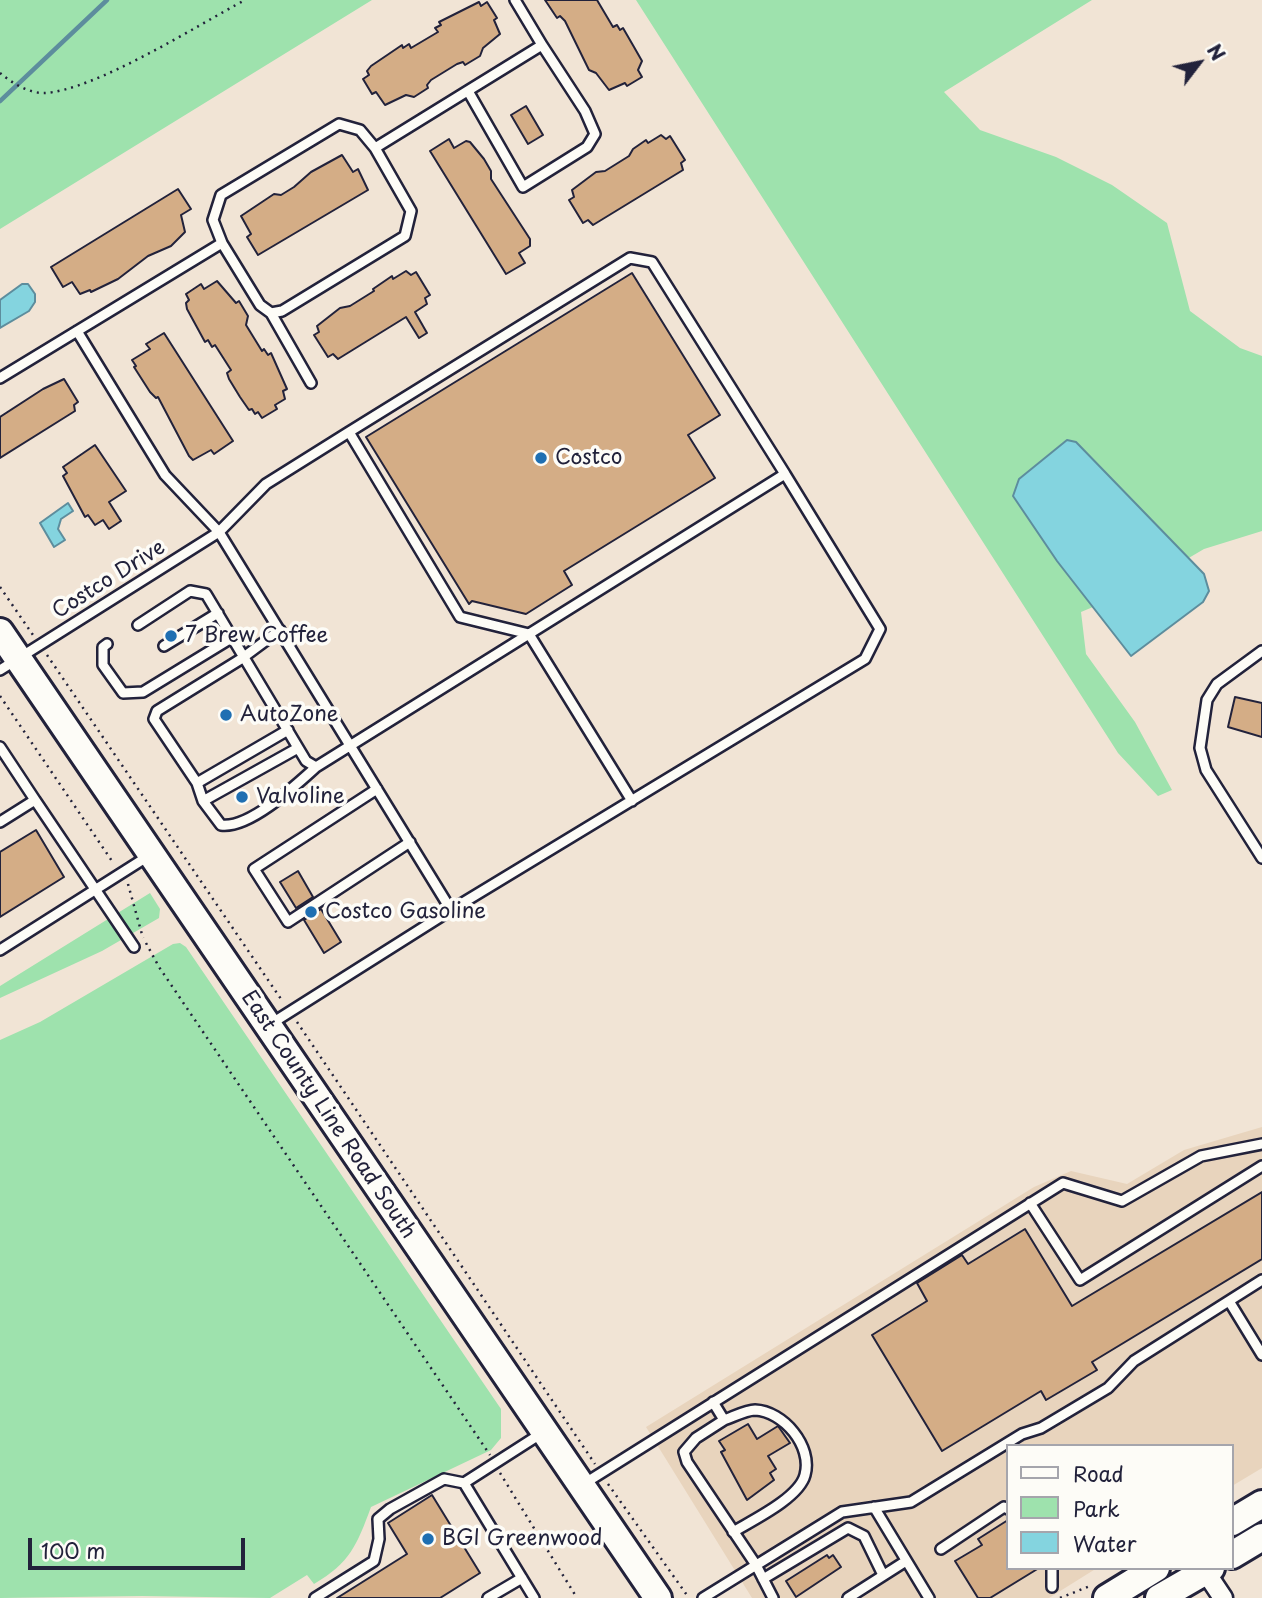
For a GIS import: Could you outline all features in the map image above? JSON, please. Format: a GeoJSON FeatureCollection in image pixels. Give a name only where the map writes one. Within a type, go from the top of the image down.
{"type":"FeatureCollection","features":[{"type":"Feature","properties":{"kind":"main road","name":"East County Line Road South"},"geometry":{"type":"LineString","coordinates":[[0,632],[151,854],[279,1019],[543,1432],[591,1479],[658,1598]]}},
{"type":"Feature","properties":{"kind":"main road"},"geometry":{"type":"LineString","coordinates":[[1234,1521],[1262,1504]]}},
{"type":"Feature","properties":{"kind":"main road"},"geometry":{"type":"LineString","coordinates":[[1234,1554],[1262,1536]]}},
{"type":"Feature","properties":{"kind":"main road"},"geometry":{"type":"LineString","coordinates":[[1107,1598],[1153,1570]]}},
{"type":"Feature","properties":{"kind":"main road"},"geometry":{"type":"LineString","coordinates":[[1159,1598],[1204,1570]]}},
{"type":"Feature","properties":{"kind":"street"},"geometry":{"type":"LineString","coordinates":[[1207,1570],[1223,1598]]}},
{"type":"Feature","properties":{"kind":"lane"},"geometry":{"type":"LineString","coordinates":[[468,91],[523,187],[587,147],[595,134],[585,111],[515,0]]}},
{"type":"Feature","properties":{"kind":"lane"},"geometry":{"type":"LineString","coordinates":[[375,148],[542,45]]}},
{"type":"Feature","properties":{"kind":"lane"},"geometry":{"type":"LineString","coordinates":[[271,313],[282,311],[405,236],[411,211],[375,148],[360,130],[340,124],[221,195],[213,220],[222,243],[260,305],[271,313],[311,383]]}},
{"type":"Feature","properties":{"kind":"lane"},"geometry":{"type":"LineString","coordinates":[[0,378],[222,243]]}},
{"type":"Feature","properties":{"kind":"lane","name":"Costco Drive"},"geometry":{"type":"LineString","coordinates":[[19,657],[219,532],[266,484],[349,432],[631,258],[652,262],[880,629],[866,659],[632,801]]}},
{"type":"Feature","properties":{"kind":"lane"},"geometry":{"type":"LineString","coordinates":[[77,331],[165,475],[219,532],[451,910]]}},
{"type":"Feature","properties":{"kind":"lane"},"geometry":{"type":"LineString","coordinates":[[279,1019],[451,910],[632,801],[529,634],[460,617],[349,432]]}},
{"type":"Feature","properties":{"kind":"lane"},"geometry":{"type":"LineString","coordinates":[[280,630],[245,656],[157,711],[154,719],[197,783],[203,801],[221,825],[232,826],[291,789],[316,767],[785,474]]}},
{"type":"Feature","properties":{"kind":"lane"},"geometry":{"type":"LineString","coordinates":[[138,625],[190,591],[206,594],[306,761],[316,767]]}},
{"type":"Feature","properties":{"kind":"lane"},"geometry":{"type":"LineString","coordinates":[[164,646],[218,613]]}},
{"type":"Feature","properties":{"kind":"lane"},"geometry":{"type":"LineString","coordinates":[[107,644],[103,647],[103,665],[123,693],[143,692],[233,637]]}},
{"type":"Feature","properties":{"kind":"lane"},"geometry":{"type":"LineString","coordinates":[[1262,651],[1217,684],[1207,700],[1200,748],[1206,771],[1262,858]]}},
{"type":"Feature","properties":{"kind":"lane"},"geometry":{"type":"LineString","coordinates":[[197,783],[288,730]]}},
{"type":"Feature","properties":{"kind":"lane"},"geometry":{"type":"LineString","coordinates":[[0,747],[134,947]]}},
{"type":"Feature","properties":{"kind":"lane"},"geometry":{"type":"LineString","coordinates":[[203,801],[299,748]]}},
{"type":"Feature","properties":{"kind":"lane"},"geometry":{"type":"LineString","coordinates":[[377,789],[254,869],[288,922],[410,842]]}},
{"type":"Feature","properties":{"kind":"lane"},"geometry":{"type":"LineString","coordinates":[[0,822],[35,800]]}},
{"type":"Feature","properties":{"kind":"lane"},"geometry":{"type":"LineString","coordinates":[[0,950],[151,854]]}},
{"type":"Feature","properties":{"kind":"lane"},"geometry":{"type":"LineString","coordinates":[[591,1479],[1063,1183],[1122,1200],[1201,1156],[1262,1144]]}},
{"type":"Feature","properties":{"kind":"lane"},"geometry":{"type":"LineString","coordinates":[[1030,1203],[1080,1280],[1262,1166]]}},
{"type":"Feature","properties":{"kind":"lane"},"geometry":{"type":"LineString","coordinates":[[703,1598],[842,1512],[911,1502],[1022,1434],[1041,1428],[1108,1388],[1134,1361],[1262,1280]]}},
{"type":"Feature","properties":{"kind":"lane"},"geometry":{"type":"LineString","coordinates":[[1229,1301],[1260,1350]]}},
{"type":"Feature","properties":{"kind":"lane"},"geometry":{"type":"LineString","coordinates":[[713,1402],[724,1420]]}},
{"type":"Feature","properties":{"kind":"lane"},"geometry":{"type":"LineString","coordinates":[[733,1532],[787,1498],[805,1477],[806,1460],[794,1433],[778,1416],[753,1410],[724,1420],[696,1437],[684,1452],[687,1462],[733,1532],[756,1565],[773,1598]]}},
{"type":"Feature","properties":{"kind":"lane"},"geometry":{"type":"LineString","coordinates":[[315,1598],[374,1561],[379,1539],[378,1519],[390,1508],[444,1479],[464,1483],[543,1432]]}},
{"type":"Feature","properties":{"kind":"lane"},"geometry":{"type":"LineString","coordinates":[[464,1483],[534,1598]]}},
{"type":"Feature","properties":{"kind":"lane"},"geometry":{"type":"LineString","coordinates":[[874,1507],[925,1596]]}},
{"type":"Feature","properties":{"kind":"lane"},"geometry":{"type":"LineString","coordinates":[[941,1549],[1006,1508]]}},
{"type":"Feature","properties":{"kind":"lane"},"geometry":{"type":"LineString","coordinates":[[763,1579],[848,1528],[864,1536],[883,1576]]}},
{"type":"Feature","properties":{"kind":"lane"},"geometry":{"type":"LineString","coordinates":[[848,1598],[906,1560]]}},
{"type":"Feature","properties":{"kind":"lane"},"geometry":{"type":"LineString","coordinates":[[1052,1570],[1052,1587]]}},
{"type":"Feature","properties":{"kind":"lane"},"geometry":{"type":"LineString","coordinates":[[488,1598],[522,1578]]}},
{"type":"Feature","properties":{"kind":"path"},"geometry":{"type":"LineString","coordinates":[[0,73],[15,85],[43,93],[95,79],[245,0]]}},
{"type":"Feature","properties":{"kind":"path"},"geometry":{"type":"LineString","coordinates":[[0,587],[19,657],[279,1019],[591,1479],[689,1598]]}},
{"type":"Feature","properties":{"kind":"path"},"geometry":{"type":"LineString","coordinates":[[0,696],[128,885],[139,930],[159,967],[495,1464],[577,1598]]}},
{"type":"Feature","properties":{"kind":"shaded area"},"geometry":{"type":"Polygon","coordinates":[[[1262,1127],[1262,1468],[1234,1485],[1234,1444],[1006,1444],[1006,1570],[1094,1570],[1049,1598],[752,1598],[646,1427],[1034,1187],[1071,1171],[1127,1184],[1184,1150],[1262,1127]]]}},
{"type":"Feature","properties":{"kind":"green space"},"geometry":{"type":"Polygon","coordinates":[[[0,0],[372,0],[0,229],[0,0]]]}},
{"type":"Feature","properties":{"kind":"green space"},"geometry":{"type":"Polygon","coordinates":[[[636,0],[1092,0],[944,92],[980,130],[1056,157],[1112,185],[1167,223],[1190,311],[1240,348],[1262,356],[1262,531],[1204,549],[1136,589],[1081,612],[1086,654],[1135,722],[1172,790],[1158,796],[1118,753],[636,0]]]}},
{"type":"Feature","properties":{"kind":"green space"},"geometry":{"type":"Polygon","coordinates":[[[150,893],[160,909],[159,918],[102,951],[0,998],[0,986],[150,893]]]}},
{"type":"Feature","properties":{"kind":"green space"},"geometry":{"type":"Polygon","coordinates":[[[180,943],[186,947],[501,1409],[501,1438],[491,1450],[371,1507],[351,1552],[336,1568],[314,1584],[307,1575],[270,1598],[0,1598],[0,1040],[40,1022],[173,944],[180,943]]]}},
{"type":"Feature","properties":{"kind":"water"},"geometry":{"type":"Polygon","coordinates":[[[22,284],[28,284],[35,294],[35,302],[29,311],[0,328],[0,300],[22,284]]]}},
{"type":"Feature","properties":{"kind":"water"},"geometry":{"type":"Polygon","coordinates":[[[1067,440],[1076,442],[1204,574],[1209,591],[1203,602],[1131,656],[1057,561],[1013,496],[1019,479],[1067,440]]]}},
{"type":"Feature","properties":{"kind":"water"},"geometry":{"type":"Polygon","coordinates":[[[68,503],[73,511],[61,519],[58,529],[65,540],[54,547],[40,523],[68,503]]]}},
{"type":"Feature","properties":{"kind":"building"},"geometry":{"type":"Polygon","coordinates":[[[545,0],[597,0],[613,27],[617,25],[620,30],[623,28],[642,61],[638,70],[642,77],[627,86],[625,83],[609,90],[596,73],[589,70],[565,21],[560,16],[557,18],[545,0]]]}},
{"type":"Feature","properties":{"kind":"building"},"geometry":{"type":"Polygon","coordinates":[[[479,2],[481,6],[487,2],[497,18],[494,20],[500,34],[483,48],[480,56],[465,65],[463,62],[457,64],[431,80],[428,88],[414,97],[406,95],[385,105],[376,92],[372,94],[363,79],[369,75],[367,71],[371,66],[402,45],[403,48],[409,44],[411,48],[438,32],[435,28],[441,25],[439,22],[479,2]]]}},
{"type":"Feature","properties":{"kind":"building"},"geometry":{"type":"Polygon","coordinates":[[[526,106],[543,135],[528,144],[511,115],[526,106]]]}},
{"type":"Feature","properties":{"kind":"building"},"geometry":{"type":"Polygon","coordinates":[[[661,135],[666,139],[670,136],[685,160],[681,163],[683,170],[593,225],[588,220],[583,223],[569,200],[574,197],[572,190],[596,172],[605,171],[629,156],[633,149],[646,140],[648,143],[661,135]]]}},
{"type":"Feature","properties":{"kind":"building"},"geometry":{"type":"Polygon","coordinates":[[[449,139],[454,148],[466,141],[470,142],[484,159],[491,171],[491,179],[530,239],[530,246],[519,253],[525,263],[506,274],[430,151],[449,139]]]}},
{"type":"Feature","properties":{"kind":"building"},"geometry":{"type":"Polygon","coordinates":[[[342,155],[353,172],[358,169],[368,190],[258,255],[247,237],[251,234],[241,216],[274,194],[281,195],[311,172],[342,155]]]}},
{"type":"Feature","properties":{"kind":"building"},"geometry":{"type":"Polygon","coordinates":[[[178,189],[191,209],[181,215],[185,232],[171,246],[148,256],[118,279],[91,292],[90,290],[80,294],[72,282],[63,287],[51,267],[178,189]]]}},
{"type":"Feature","properties":{"kind":"building"},"geometry":{"type":"Polygon","coordinates":[[[406,271],[411,275],[416,272],[430,295],[425,298],[427,304],[415,312],[427,333],[419,338],[406,317],[338,359],[333,354],[328,357],[314,335],[319,332],[317,326],[340,308],[350,306],[392,276],[393,279],[406,271]]]}},
{"type":"Feature","properties":{"kind":"building","name":"Costco"},"geometry":{"type":"Polygon","coordinates":[[[632,273],[720,415],[688,435],[715,478],[564,571],[572,585],[526,614],[472,601],[469,604],[366,437],[632,273]]]}},
{"type":"Feature","properties":{"kind":"building"},"geometry":{"type":"Polygon","coordinates":[[[217,281],[236,303],[239,301],[248,316],[246,325],[262,351],[264,349],[268,355],[271,353],[287,389],[283,391],[285,399],[275,405],[277,409],[262,418],[258,412],[255,414],[252,409],[249,410],[240,397],[227,373],[231,370],[215,345],[212,347],[208,340],[205,342],[187,309],[186,303],[189,300],[186,294],[201,284],[204,289],[217,281]]]}},
{"type":"Feature","properties":{"kind":"building"},"geometry":{"type":"Polygon","coordinates":[[[164,333],[233,441],[214,454],[211,450],[193,460],[189,456],[158,397],[150,392],[134,367],[136,366],[132,360],[150,349],[146,344],[164,333]]]}},
{"type":"Feature","properties":{"kind":"building"},"geometry":{"type":"Polygon","coordinates":[[[64,379],[78,402],[74,405],[75,411],[0,458],[0,417],[43,389],[64,379]]]}},
{"type":"Feature","properties":{"kind":"building"},"geometry":{"type":"Polygon","coordinates":[[[95,445],[126,491],[109,502],[121,521],[109,529],[103,520],[95,525],[88,515],[85,517],[63,476],[67,473],[63,467],[95,445]]]}},
{"type":"Feature","properties":{"kind":"building"},"geometry":{"type":"Polygon","coordinates":[[[1235,697],[1262,703],[1262,737],[1228,727],[1235,697]]]}},
{"type":"Feature","properties":{"kind":"building"},"geometry":{"type":"Polygon","coordinates":[[[36,830],[64,877],[0,917],[0,852],[36,830]]]}},
{"type":"Feature","properties":{"kind":"building"},"geometry":{"type":"Polygon","coordinates":[[[298,871],[313,897],[296,908],[280,882],[298,871]]]}},
{"type":"Feature","properties":{"kind":"building"},"geometry":{"type":"Polygon","coordinates":[[[321,909],[341,942],[324,953],[304,920],[321,909]]]}},
{"type":"Feature","properties":{"kind":"building"},"geometry":{"type":"Polygon","coordinates":[[[1262,1192],[1262,1259],[1092,1362],[1097,1370],[1046,1400],[1041,1391],[942,1451],[872,1335],[927,1301],[917,1283],[962,1255],[968,1264],[1025,1229],[1072,1306],[1262,1192]]]}},
{"type":"Feature","properties":{"kind":"building"},"geometry":{"type":"Polygon","coordinates":[[[748,1424],[757,1439],[778,1426],[790,1443],[768,1456],[776,1469],[770,1473],[774,1480],[747,1500],[721,1452],[725,1450],[719,1441],[748,1424]]]}},
{"type":"Feature","properties":{"kind":"building","name":"BGI Greenwood"},"geometry":{"type":"Polygon","coordinates":[[[432,1495],[480,1573],[440,1598],[337,1598],[407,1554],[388,1523],[432,1495]]]}},
{"type":"Feature","properties":{"kind":"building"},"geometry":{"type":"Polygon","coordinates":[[[1006,1521],[1006,1570],[1036,1570],[990,1598],[978,1598],[955,1561],[982,1545],[978,1539],[1006,1521]]]}},
{"type":"Feature","properties":{"kind":"building"},"geometry":{"type":"Polygon","coordinates":[[[827,1555],[829,1558],[833,1555],[841,1567],[796,1597],[786,1581],[827,1555]]]}},
{"type":"Feature","properties":{"kind":"waterway"},"geometry":{"type":"LineString","coordinates":[[0,101],[107,0]]}},
{"type":"Feature","properties":{"kind":"place","name":"Costco"},"geometry":{"type":"Point","coordinates":[541,458]}},
{"type":"Feature","properties":{"kind":"place","name":"7 Brew Coffee"},"geometry":{"type":"Point","coordinates":[171,636]}},
{"type":"Feature","properties":{"kind":"place","name":"AutoZone"},"geometry":{"type":"Point","coordinates":[226,715]}},
{"type":"Feature","properties":{"kind":"place","name":"Valvoline"},"geometry":{"type":"Point","coordinates":[242,797]}},
{"type":"Feature","properties":{"kind":"place","name":"Costco Gasoline"},"geometry":{"type":"Point","coordinates":[311,912]}},
{"type":"Feature","properties":{"kind":"place","name":"BGI Greenwood"},"geometry":{"type":"Point","coordinates":[428,1539]}}]}
